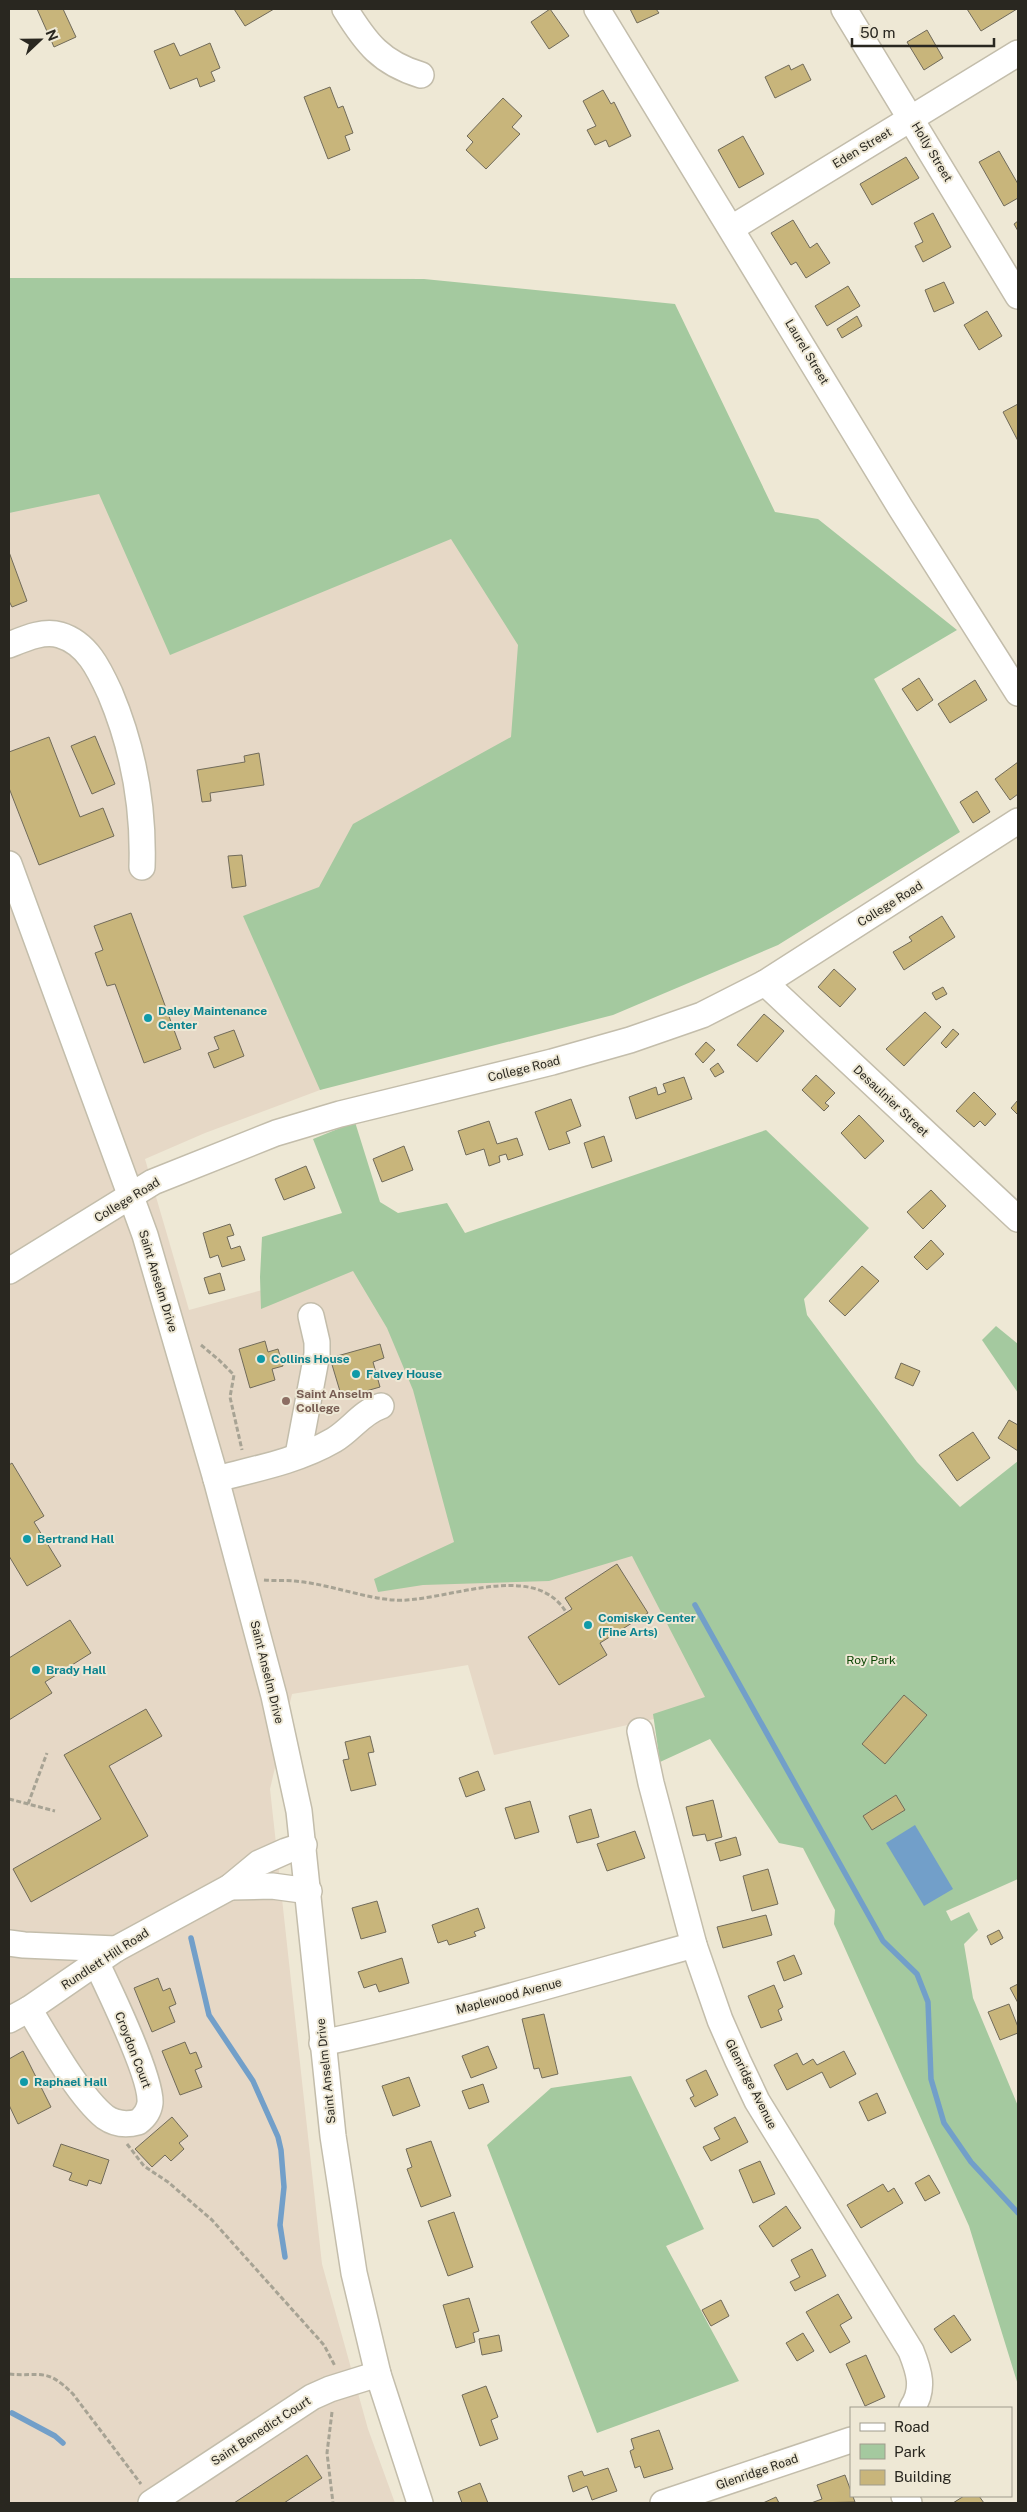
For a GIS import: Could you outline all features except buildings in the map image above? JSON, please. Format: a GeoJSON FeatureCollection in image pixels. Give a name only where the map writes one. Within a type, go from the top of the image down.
{"type":"FeatureCollection","features":[{"type":"Feature","properties":{"kind":"street"},"geometry":{"type":"LineString","coordinates":[[345,9],[357,28],[380,55],[390,63],[421,75]]}},
{"type":"Feature","properties":{"kind":"street","name":"Laurel Street"},"geometry":{"type":"LineString","coordinates":[[598,9],[900,506],[1018,693]]}},
{"type":"Feature","properties":{"kind":"street","name":"Holly Street"},"geometry":{"type":"LineString","coordinates":[[844,9],[1018,296]]}},
{"type":"Feature","properties":{"kind":"street","name":"Eden Street"},"geometry":{"type":"LineString","coordinates":[[732,228],[1018,53]]}},
{"type":"Feature","properties":{"kind":"street"},"geometry":{"type":"LineString","coordinates":[[9,645],[48,633],[59,634],[76,642],[91,657],[114,704],[133,757],[140,806],[142,867]]}},
{"type":"Feature","properties":{"kind":"street","name":"College Road"},"geometry":{"type":"LineString","coordinates":[[9,1271],[153,1182],[276,1133],[340,1114],[552,1062],[630,1040],[702,1015],[765,983],[1018,821]]}},
{"type":"Feature","properties":{"kind":"street","name":"Saint Anselm Drive"},"geometry":{"type":"LineString","coordinates":[[9,864],[15,902],[131,1196],[148,1244],[216,1478],[290,1764],[304,1845],[322,2043],[345,2221],[354,2273],[378,2374],[420,2503]]}},
{"type":"Feature","properties":{"kind":"street","name":"Desaulnier Street"},"geometry":{"type":"LineString","coordinates":[[765,983],[1018,1218]]}},
{"type":"Feature","properties":{"kind":"street"},"geometry":{"type":"LineString","coordinates":[[298,1455],[317,1354],[317,1342],[311,1316]]}},
{"type":"Feature","properties":{"kind":"street"},"geometry":{"type":"LineString","coordinates":[[216,1478],[248,1471],[298,1455],[335,1440],[370,1411],[381,1406]]}},
{"type":"Feature","properties":{"kind":"street","name":"Glenridge Avenue"},"geometry":{"type":"LineString","coordinates":[[640,1730],[651,1783],[694,1945],[720,2020],[757,2101],[911,2351],[920,2382],[919,2398],[913,2407]]}},
{"type":"Feature","properties":{"kind":"street","name":"Rundlett Hill Road"},"geometry":{"type":"LineString","coordinates":[[19,2015],[106,1956],[230,1887],[259,1863],[304,1845]]}},
{"type":"Feature","properties":{"kind":"street","name":"Rundlett Hill Road"},"geometry":{"type":"LineString","coordinates":[[230,1887],[272,1886],[309,1891]]}},
{"type":"Feature","properties":{"kind":"street"},"geometry":{"type":"LineString","coordinates":[[9,1943],[106,1956]]}},
{"type":"Feature","properties":{"kind":"street","name":"Maplewood Avenue"},"geometry":{"type":"LineString","coordinates":[[322,2043],[510,1996],[694,1945]]}},
{"type":"Feature","properties":{"kind":"street","name":"Croydon Court"},"geometry":{"type":"LineString","coordinates":[[106,1956],[126,2030],[149,2092],[150,2103],[144,2118],[138,2122],[124,2124]]}},
{"type":"Feature","properties":{"kind":"street"},"geometry":{"type":"LineString","coordinates":[[19,2015],[105,2116],[124,2124]]}},
{"type":"Feature","properties":{"kind":"street","name":"Saint Benedict Court"},"geometry":{"type":"LineString","coordinates":[[152,2502],[295,2407],[336,2386],[378,2374]]}},
{"type":"Feature","properties":{"kind":"street","name":"Glenridge Road"},"geometry":{"type":"LineString","coordinates":[[663,2503],[850,2440]]}},
{"type":"Feature","properties":{"kind":"path"},"geometry":{"type":"LineString","coordinates":[[194,1341],[219,1360],[234,1375],[230,1397],[248,1471]]}},
{"type":"Feature","properties":{"kind":"path"},"geometry":{"type":"LineString","coordinates":[[261,1580],[295,1581],[391,1600],[407,1600],[474,1589],[512,1586],[542,1591],[560,1602],[566,1612]]}},
{"type":"Feature","properties":{"kind":"path"},"geometry":{"type":"LineString","coordinates":[[28,1804],[47,1753]]}},
{"type":"Feature","properties":{"kind":"path"},"geometry":{"type":"LineString","coordinates":[[9,1800],[55,1811]]}},
{"type":"Feature","properties":{"kind":"path"},"geometry":{"type":"LineString","coordinates":[[124,2124],[125,2139],[137,2159],[180,2192],[212,2220],[324,2345],[336,2368],[336,2386],[327,2453],[333,2503]]}},
{"type":"Feature","properties":{"kind":"path"},"geometry":{"type":"LineString","coordinates":[[9,2374],[47,2375],[62,2383],[86,2410],[152,2502]]}},
{"type":"Feature","properties":{"kind":"shaded area","name":"Saint Anselm College"},"geometry":{"type":"Polygon","coordinates":[[[9,278],[424,279],[635,983],[320,1090],[205,1133],[145,1159],[189,1310],[456,1237],[739,1700],[494,1755],[468,1665],[292,1694],[270,1789],[322,2264],[368,2429],[395,2503],[9,2503],[9,278]]]}},
{"type":"Feature","properties":{"kind":"green space"},"geometry":{"type":"Polygon","coordinates":[[[9,278],[424,279],[675,304],[775,512],[818,519],[957,630],[874,679],[960,832],[778,945],[613,1015],[320,1090],[243,916],[319,887],[353,824],[511,737],[518,645],[451,539],[170,655],[99,494],[9,513],[9,278]]]}},
{"type":"Feature","properties":{"kind":"green space","name":"Roy Park"},"geometry":{"type":"Polygon","coordinates":[[[355,1122],[380,1202],[398,1213],[447,1203],[465,1233],[766,1130],[869,1228],[804,1299],[807,1315],[917,1462],[960,1507],[1018,1461],[1018,1879],[946,1911],[951,1921],[969,1912],[978,1930],[964,1944],[973,1998],[1018,2106],[1018,2385],[969,2226],[834,1924],[835,1910],[803,1848],[779,1843],[710,1739],[660,1762],[653,1714],[705,1697],[632,1556],[549,1581],[423,1585],[378,1592],[374,1579],[454,1542],[413,1390],[387,1328],[353,1271],[261,1309],[262,1237],[342,1213],[313,1139],[355,1122]]]}},
{"type":"Feature","properties":{"kind":"green space"},"geometry":{"type":"Polygon","coordinates":[[[996,1326],[1018,1344],[1018,1393],[982,1340],[996,1326]]]}},
{"type":"Feature","properties":{"kind":"green space"},"geometry":{"type":"Polygon","coordinates":[[[631,2076],[704,2229],[666,2246],[739,2381],[597,2433],[487,2145],[551,2088],[631,2076]]]}},
{"type":"Feature","properties":{"kind":"water"},"geometry":{"type":"Polygon","coordinates":[[[915,1825],[953,1889],[924,1906],[886,1843],[915,1825]]]}},
{"type":"Feature","properties":{"kind":"waterway"},"geometry":{"type":"LineString","coordinates":[[695,1605],[883,1941],[917,1974],[928,2002],[931,2079],[944,2123],[971,2162],[1018,2213]]}},
{"type":"Feature","properties":{"kind":"waterway"},"geometry":{"type":"LineString","coordinates":[[191,1938],[209,2015],[253,2081],[278,2137],[284,2187],[280,2225],[285,2257]]}},
{"type":"Feature","properties":{"kind":"waterway"},"geometry":{"type":"LineString","coordinates":[[12,2413],[55,2436],[63,2443]]}},
{"type":"Feature","properties":{"kind":"place","name":"Daley Maintenance Center"},"geometry":{"type":"Point","coordinates":[148,1018]}},
{"type":"Feature","properties":{"kind":"place","name":"Collins House"},"geometry":{"type":"Point","coordinates":[261,1359]}},
{"type":"Feature","properties":{"kind":"place","name":"Falvey House"},"geometry":{"type":"Point","coordinates":[356,1374]}},
{"type":"Feature","properties":{"kind":"place","name":"Saint Anselm College"},"geometry":{"type":"Point","coordinates":[286,1401]}},
{"type":"Feature","properties":{"kind":"place","name":"Bertrand Hall"},"geometry":{"type":"Point","coordinates":[27,1539]}},
{"type":"Feature","properties":{"kind":"place","name":"Comiskey Center (Fine Arts)"},"geometry":{"type":"Point","coordinates":[588,1625]}},
{"type":"Feature","properties":{"kind":"place","name":"Brady Hall"},"geometry":{"type":"Point","coordinates":[36,1670]}},
{"type":"Feature","properties":{"kind":"place","name":"Raphael Hall"},"geometry":{"type":"Point","coordinates":[24,2082]}}]}
